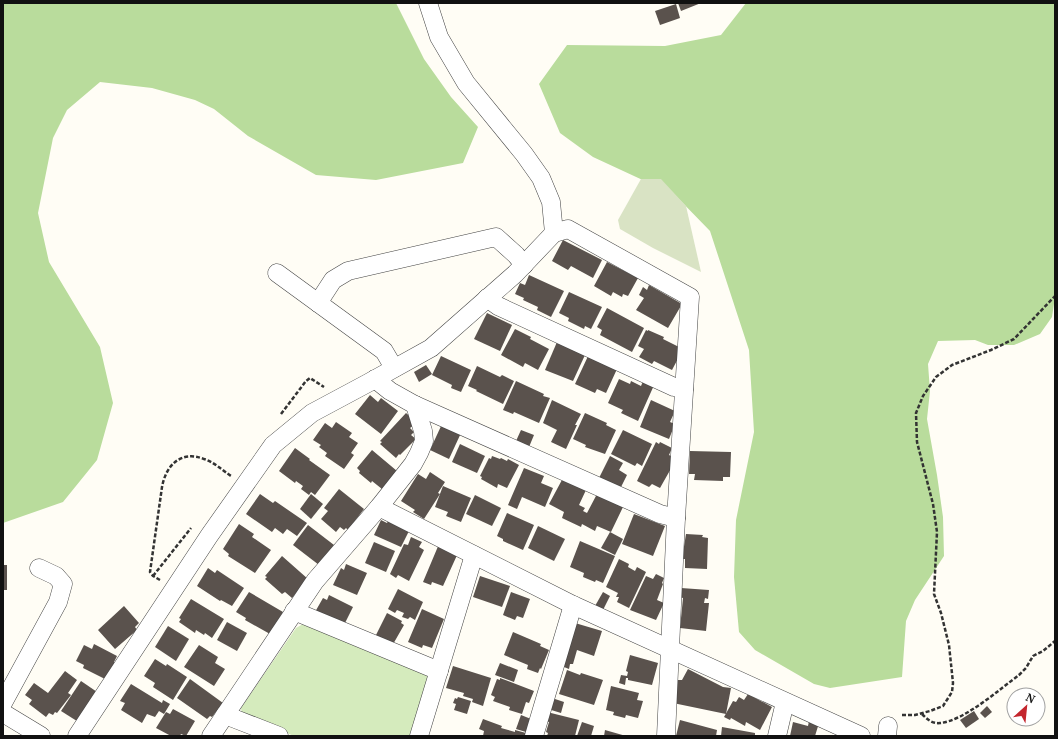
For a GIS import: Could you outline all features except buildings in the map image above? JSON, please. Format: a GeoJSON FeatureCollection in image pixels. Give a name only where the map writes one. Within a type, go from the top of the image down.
{"type":"FeatureCollection","features":[{"type":"Feature","properties":{"kind":"street"},"geometry":{"type":"LineString","coordinates":[[428,3],[439,37],[466,83],[524,154],[541,178],[551,202],[554,233]]}},
{"type":"Feature","properties":{"kind":"street"},"geometry":{"type":"LineString","coordinates":[[77,736],[209,536],[273,445],[312,413],[430,348],[524,265],[554,233],[568,229],[690,297],[676,518],[666,736]]}},
{"type":"Feature","properties":{"kind":"street"},"geometry":{"type":"LineString","coordinates":[[318,303],[333,280],[348,271],[496,237],[516,255],[524,265]]}},
{"type":"Feature","properties":{"kind":"street"},"geometry":{"type":"LineString","coordinates":[[277,273],[384,351],[394,368]]}},
{"type":"Feature","properties":{"kind":"street"},"geometry":{"type":"LineString","coordinates":[[487,298],[498,306],[667,383],[684,389]]}},
{"type":"Feature","properties":{"kind":"street"},"geometry":{"type":"LineString","coordinates":[[375,379],[390,391],[415,405],[660,514],[676,518]]}},
{"type":"Feature","properties":{"kind":"street"},"geometry":{"type":"LineString","coordinates":[[211,736],[315,581],[379,507],[419,453],[424,441],[423,431],[415,405]]}},
{"type":"Feature","properties":{"kind":"street"},"geometry":{"type":"LineString","coordinates":[[379,507],[573,605],[861,736]]}},
{"type":"Feature","properties":{"kind":"street"},"geometry":{"type":"LineString","coordinates":[[419,736],[474,555]]}},
{"type":"Feature","properties":{"kind":"street"},"geometry":{"type":"LineString","coordinates":[[3,703],[58,602],[63,584],[56,576],[39,568]]}},
{"type":"Feature","properties":{"kind":"street"},"geometry":{"type":"LineString","coordinates":[[534,736],[573,605]]}},
{"type":"Feature","properties":{"kind":"street"},"geometry":{"type":"LineString","coordinates":[[294,611],[439,671]]}},
{"type":"Feature","properties":{"kind":"street"},"geometry":{"type":"LineString","coordinates":[[776,736],[785,702]]}},
{"type":"Feature","properties":{"kind":"street"},"geometry":{"type":"LineString","coordinates":[[3,713],[41,736]]}},
{"type":"Feature","properties":{"kind":"street"},"geometry":{"type":"LineString","coordinates":[[225,714],[279,736]]}},
{"type":"Feature","properties":{"kind":"path"},"geometry":{"type":"LineString","coordinates":[[888,731],[889,719],[891,717],[896,715],[921,714],[943,706],[952,692],[953,683],[949,645],[941,613],[934,594],[937,532],[933,504],[917,442],[916,413],[923,396],[936,377],[952,365],[991,350],[1014,339],[1055,296]]}},
{"type":"Feature","properties":{"kind":"path"},"geometry":{"type":"LineString","coordinates":[[164,583],[153,576],[150,572],[163,479],[168,471],[176,460],[192,456],[206,459],[231,476]]}},
{"type":"Feature","properties":{"kind":"path"},"geometry":{"type":"LineString","coordinates":[[921,714],[927,720],[939,723],[963,715],[1019,675],[1026,668],[1033,656],[1043,651],[1055,641]]}},
{"type":"Feature","properties":{"kind":"green space"},"geometry":{"type":"Polygon","coordinates":[[[3,3],[396,3],[424,59],[451,97],[478,127],[463,163],[376,180],[316,175],[248,136],[214,109],[195,100],[152,88],[100,82],[67,110],[53,138],[38,213],[49,262],[100,347],[113,403],[97,460],[63,502],[3,523],[3,3]]]}},
{"type":"Feature","properties":{"kind":"green space"},"geometry":{"type":"Polygon","coordinates":[[[746,3],[1055,3],[1055,297],[1052,317],[1040,334],[1014,345],[988,345],[975,340],[938,341],[928,364],[930,391],[927,419],[943,517],[944,556],[915,600],[906,621],[902,677],[830,688],[814,684],[755,650],[739,632],[734,577],[736,520],[754,432],[749,350],[710,231],[675,195],[593,157],[560,133],[539,84],[567,45],[665,46],[721,35],[746,3]]]}},
{"type":"Feature","properties":{"kind":"green space"},"geometry":{"type":"Polygon","coordinates":[[[641,179],[661,179],[686,206],[701,272],[653,248],[620,229],[618,220],[641,179]]]}},
{"type":"Feature","properties":{"kind":"green space"},"geometry":{"type":"Polygon","coordinates":[[[303,624],[425,673],[430,679],[411,736],[294,736],[242,715],[241,708],[296,628],[303,624]]]}}]}
